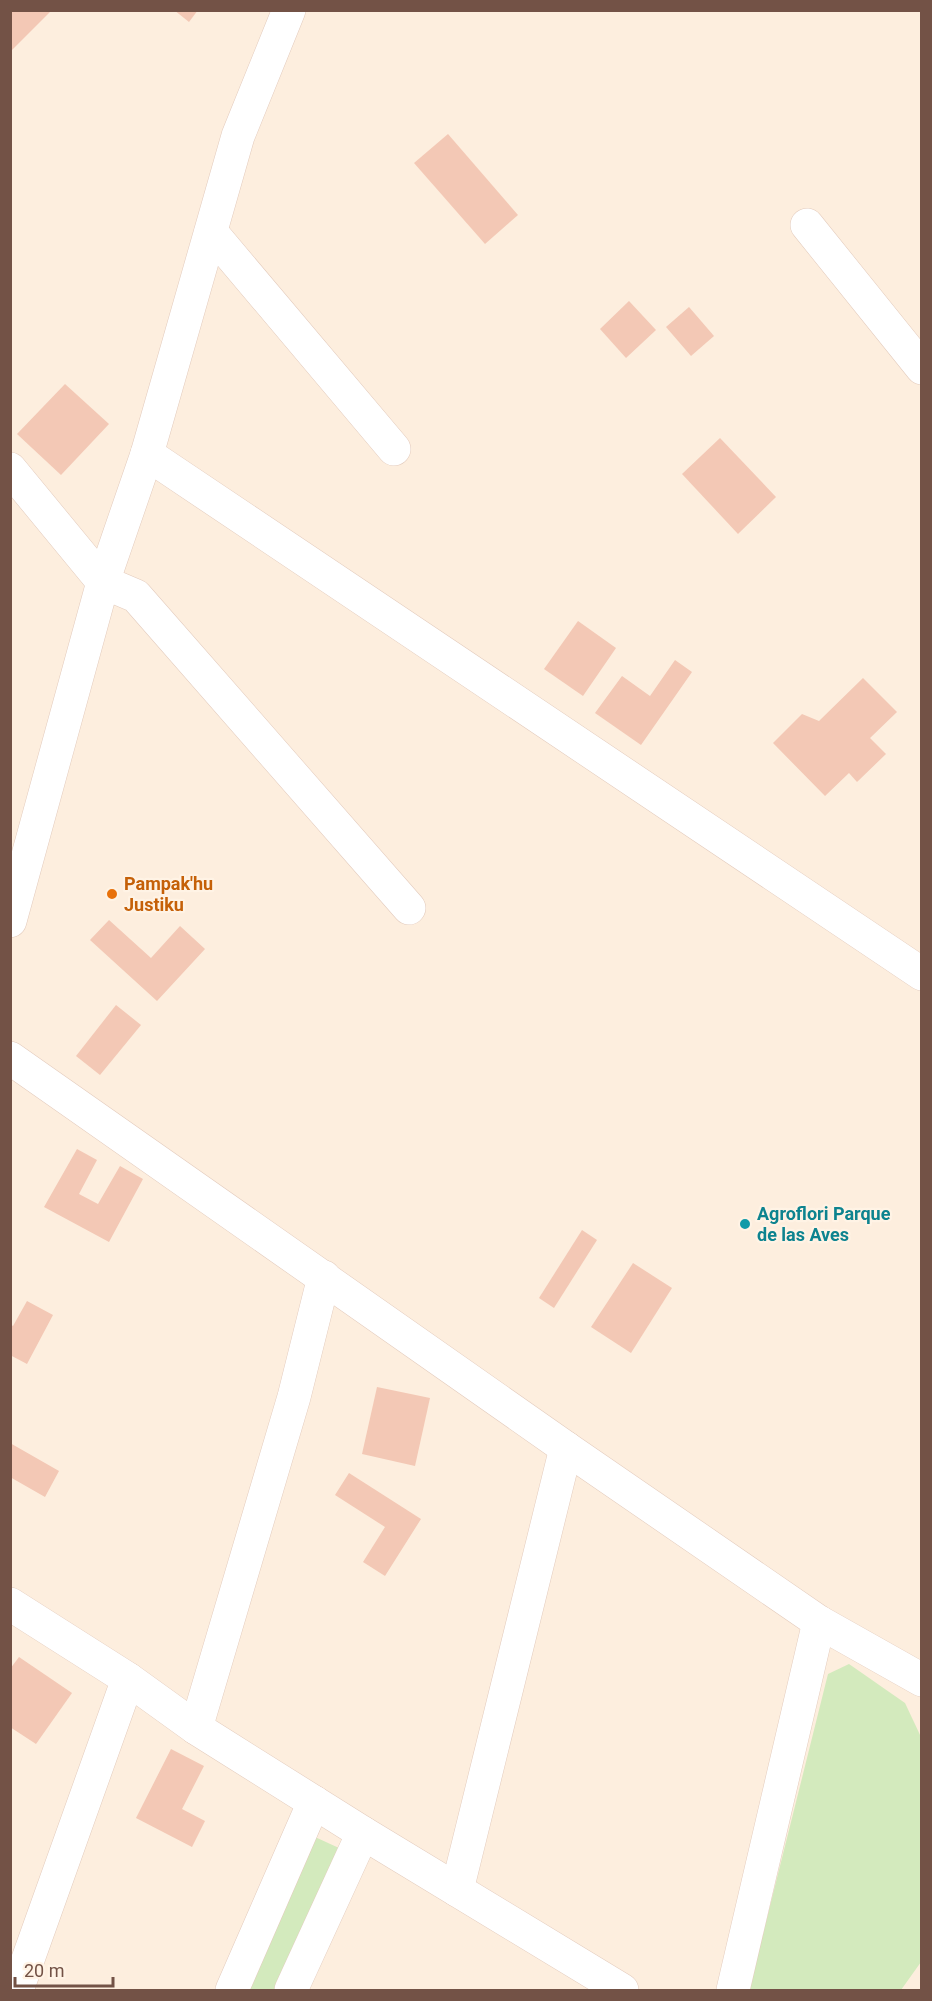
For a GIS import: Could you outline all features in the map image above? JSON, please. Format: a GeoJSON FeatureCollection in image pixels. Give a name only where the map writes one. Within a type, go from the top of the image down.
{"type":"FeatureCollection","features":[{"type":"Feature","properties":{"kind":"street"},"geometry":{"type":"LineString","coordinates":[[10,921],[103,582],[147,454],[237,136],[290,10]]}},
{"type":"Feature","properties":{"kind":"street"},"geometry":{"type":"LineString","coordinates":[[807,225],[921,368]]}},
{"type":"Feature","properties":{"kind":"street"},"geometry":{"type":"LineString","coordinates":[[211,232],[394,449]]}},
{"type":"Feature","properties":{"kind":"street"},"geometry":{"type":"LineString","coordinates":[[147,454],[921,975]]}},
{"type":"Feature","properties":{"kind":"street"},"geometry":{"type":"LineString","coordinates":[[10,469],[103,582],[136,596],[409,908]]}},
{"type":"Feature","properties":{"kind":"street"},"geometry":{"type":"LineString","coordinates":[[10,1058],[566,1448],[819,1622],[921,1680]]}},
{"type":"Feature","properties":{"kind":"street"},"geometry":{"type":"LineString","coordinates":[[196,1728],[294,1397],[324,1277]]}},
{"type":"Feature","properties":{"kind":"street"},"geometry":{"type":"LineString","coordinates":[[457,1890],[566,1448]]}},
{"type":"Feature","properties":{"kind":"street"},"geometry":{"type":"LineString","coordinates":[[10,1604],[128,1679],[196,1728],[363,1833],[622,1990]]}},
{"type":"Feature","properties":{"kind":"street"},"geometry":{"type":"LineString","coordinates":[[733,1990],[819,1622]]}},
{"type":"Feature","properties":{"kind":"street"},"geometry":{"type":"LineString","coordinates":[[17,1990],[128,1679]]}},
{"type":"Feature","properties":{"kind":"street"},"geometry":{"type":"LineString","coordinates":[[232,1990],[314,1802]]}},
{"type":"Feature","properties":{"kind":"street"},"geometry":{"type":"LineString","coordinates":[[291,1990],[363,1833]]}},
{"type":"Feature","properties":{"kind":"green space"},"geometry":{"type":"Polygon","coordinates":[[[849,1664],[905,1703],[921,1737],[921,1962],[901,1990],[749,1990],[828,1674],[849,1664]]]}},
{"type":"Feature","properties":{"kind":"green space"},"geometry":{"type":"Polygon","coordinates":[[[315,1837],[339,1848],[277,1990],[247,1990],[315,1837]]]}},
{"type":"Feature","properties":{"kind":"building"},"geometry":{"type":"Polygon","coordinates":[[[10,10],[52,10],[10,52],[10,10]]]}},
{"type":"Feature","properties":{"kind":"building"},"geometry":{"type":"Polygon","coordinates":[[[174,10],[198,10],[189,22],[174,10]]]}},
{"type":"Feature","properties":{"kind":"building"},"geometry":{"type":"Polygon","coordinates":[[[448,134],[518,215],[485,244],[414,163],[448,134]]]}},
{"type":"Feature","properties":{"kind":"building"},"geometry":{"type":"Polygon","coordinates":[[[629,301],[656,330],[626,358],[600,329],[629,301]]]}},
{"type":"Feature","properties":{"kind":"building"},"geometry":{"type":"Polygon","coordinates":[[[689,307],[714,336],[691,356],[666,327],[689,307]]]}},
{"type":"Feature","properties":{"kind":"building"},"geometry":{"type":"Polygon","coordinates":[[[65,384],[109,424],[61,475],[17,434],[65,384]]]}},
{"type":"Feature","properties":{"kind":"building"},"geometry":{"type":"Polygon","coordinates":[[[720,438],[776,497],[738,534],[682,474],[720,438]]]}},
{"type":"Feature","properties":{"kind":"building"},"geometry":{"type":"Polygon","coordinates":[[[578,621],[616,648],[583,696],[544,669],[578,621]]]}},
{"type":"Feature","properties":{"kind":"building"},"geometry":{"type":"Polygon","coordinates":[[[675,660],[692,672],[641,745],[595,713],[622,676],[650,696],[675,660]]]}},
{"type":"Feature","properties":{"kind":"building"},"geometry":{"type":"Polygon","coordinates":[[[863,678],[897,712],[870,738],[886,754],[857,782],[849,773],[825,796],[773,743],[802,714],[819,721],[863,678]]]}},
{"type":"Feature","properties":{"kind":"building"},"geometry":{"type":"Polygon","coordinates":[[[109,920],[151,958],[180,926],[205,949],[157,1001],[90,940],[109,920]]]}},
{"type":"Feature","properties":{"kind":"building"},"geometry":{"type":"Polygon","coordinates":[[[116,1005],[141,1025],[100,1075],[76,1056],[116,1005]]]}},
{"type":"Feature","properties":{"kind":"building"},"geometry":{"type":"Polygon","coordinates":[[[77,1149],[97,1160],[79,1194],[98,1204],[120,1166],[143,1179],[109,1242],[44,1207],[77,1149]]]}},
{"type":"Feature","properties":{"kind":"building"},"geometry":{"type":"Polygon","coordinates":[[[582,1230],[597,1240],[554,1308],[539,1298],[582,1230]]]}},
{"type":"Feature","properties":{"kind":"building"},"geometry":{"type":"Polygon","coordinates":[[[633,1263],[672,1288],[631,1353],[591,1327],[633,1263]]]}},
{"type":"Feature","properties":{"kind":"building"},"geometry":{"type":"Polygon","coordinates":[[[27,1301],[53,1315],[27,1364],[10,1355],[10,1324],[13,1326],[27,1301]]]}},
{"type":"Feature","properties":{"kind":"building"},"geometry":{"type":"Polygon","coordinates":[[[377,1387],[430,1398],[415,1466],[362,1454],[377,1387]]]}},
{"type":"Feature","properties":{"kind":"building"},"geometry":{"type":"Polygon","coordinates":[[[10,1443],[59,1471],[45,1497],[10,1477],[10,1443]]]}},
{"type":"Feature","properties":{"kind":"building"},"geometry":{"type":"Polygon","coordinates":[[[349,1473],[421,1519],[385,1576],[363,1562],[385,1527],[335,1495],[349,1473]]]}},
{"type":"Feature","properties":{"kind":"building"},"geometry":{"type":"Polygon","coordinates":[[[19,1657],[72,1693],[36,1744],[10,1727],[10,1669],[19,1657]]]}},
{"type":"Feature","properties":{"kind":"building"},"geometry":{"type":"Polygon","coordinates":[[[171,1749],[204,1766],[182,1809],[205,1821],[192,1847],[136,1818],[171,1749]]]}},
{"type":"Feature","properties":{"kind":"place","name":"Pampak'hu Justiku"},"geometry":{"type":"Point","coordinates":[112,894]}},
{"type":"Feature","properties":{"kind":"place","name":"Agroflori Parque de las Aves"},"geometry":{"type":"Point","coordinates":[745,1224]}}]}
